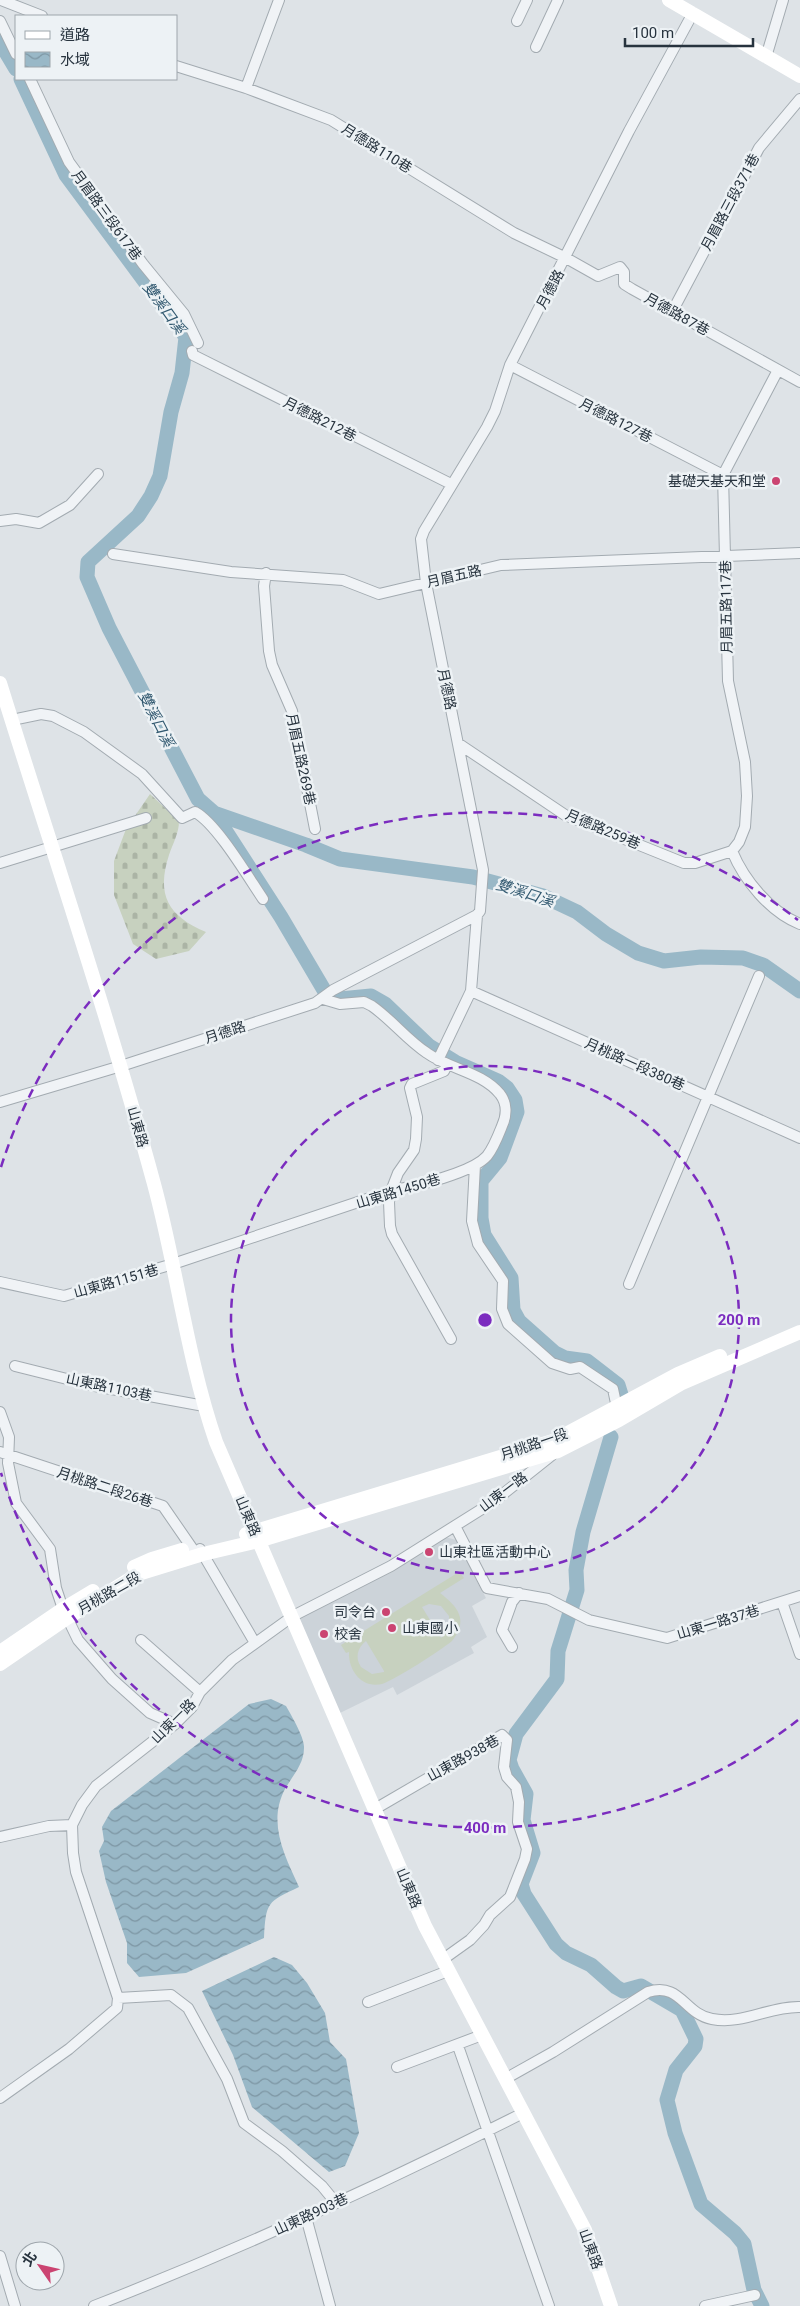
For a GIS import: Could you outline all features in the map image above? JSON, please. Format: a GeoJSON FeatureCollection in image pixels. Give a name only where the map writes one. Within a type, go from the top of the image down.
{"type":"FeatureCollection","features":[{"type":"Feature","properties":{"kind":"street"},"geometry":{"type":"LineString","coordinates":[[1,0],[39,15]]}},
{"type":"Feature","properties":{"kind":"street"},"geometry":{"type":"LineString","coordinates":[[246,88],[279,0]]}},
{"type":"Feature","properties":{"kind":"street"},"geometry":{"type":"LineString","coordinates":[[517,21],[527,0]]}},
{"type":"Feature","properties":{"kind":"street"},"geometry":{"type":"LineString","coordinates":[[668,0],[800,76]]}},
{"type":"Feature","properties":{"kind":"street"},"geometry":{"type":"LineString","coordinates":[[766,57],[783,0]]}},
{"type":"Feature","properties":{"kind":"street"},"geometry":{"type":"LineString","coordinates":[[536,47],[553,2]]}},
{"type":"Feature","properties":{"kind":"street","name":"月德路"},"geometry":{"type":"LineString","coordinates":[[0,1102],[121,1066],[323,999],[332,990],[476,915],[480,910],[483,870],[426,583],[421,539],[495,411],[510,365],[629,131],[692,13]]}},
{"type":"Feature","properties":{"kind":"street"},"geometry":{"type":"LineString","coordinates":[[0,21],[15,52]]}},
{"type":"Feature","properties":{"kind":"street","name":"月德路110巷"},"geometry":{"type":"LineString","coordinates":[[178,67],[246,88],[331,120],[514,233],[566,258]]}},
{"type":"Feature","properties":{"kind":"street","name":"月眉路三段617巷"},"geometry":{"type":"LineString","coordinates":[[30,80],[69,162],[143,264],[184,314],[195,347]]}},
{"type":"Feature","properties":{"kind":"street","name":"月眉路三段371巷"},"geometry":{"type":"LineString","coordinates":[[672,312],[759,148],[800,99]]}},
{"type":"Feature","properties":{"kind":"street","name":"月德路87巷"},"geometry":{"type":"LineString","coordinates":[[566,258],[598,276],[620,267],[624,272],[624,284],[800,382]]}},
{"type":"Feature","properties":{"kind":"street","name":"月德路212巷"},"geometry":{"type":"LineString","coordinates":[[195,347],[192,355],[452,484]]}},
{"type":"Feature","properties":{"kind":"street","name":"月德路127巷"},"geometry":{"type":"LineString","coordinates":[[510,365],[723,474]]}},
{"type":"Feature","properties":{"kind":"street","name":"月眉五路117巷"},"geometry":{"type":"LineString","coordinates":[[732,852],[739,842],[745,827],[747,796],[745,762],[728,681],[723,474],[778,370]]}},
{"type":"Feature","properties":{"kind":"street"},"geometry":{"type":"LineString","coordinates":[[0,521],[16,519],[39,523],[70,504],[98,474]]}},
{"type":"Feature","properties":{"kind":"street","name":"月眉五路"},"geometry":{"type":"LineString","coordinates":[[113,554],[231,572],[343,580],[379,594],[511,564],[800,552]]}},
{"type":"Feature","properties":{"kind":"street","name":"月眉五路269巷"},"geometry":{"type":"LineString","coordinates":[[266,573],[264,586],[269,651],[272,664],[292,711],[315,830]]}},
{"type":"Feature","properties":{"kind":"street","name":"山東路"},"geometry":{"type":"LineString","coordinates":[[0,683],[121,1066],[155,1186],[204,1406],[216,1442],[445,1966],[585,2230],[611,2306]]}},
{"type":"Feature","properties":{"kind":"street"},"geometry":{"type":"LineString","coordinates":[[12,720],[41,714],[54,716],[107,748],[142,774],[182,818],[195,812],[201,816],[223,841],[263,899]]}},
{"type":"Feature","properties":{"kind":"street","name":"月德路259巷"},"geometry":{"type":"LineString","coordinates":[[459,744],[565,815],[684,863],[695,863],[732,852]]}},
{"type":"Feature","properties":{"kind":"street"},"geometry":{"type":"LineString","coordinates":[[0,863],[146,818]]}},
{"type":"Feature","properties":{"kind":"street"},"geometry":{"type":"LineString","coordinates":[[732,852],[740,870],[756,891],[800,924]]}},
{"type":"Feature","properties":{"kind":"street"},"geometry":{"type":"LineString","coordinates":[[451,1338],[392,1234],[389,1202],[398,1174],[414,1150],[416,1117],[410,1088],[412,1084],[444,1071],[443,1063],[446,1046],[471,991],[476,915]]}},
{"type":"Feature","properties":{"kind":"street"},"geometry":{"type":"LineString","coordinates":[[629,1284],[710,1098],[759,976]]}},
{"type":"Feature","properties":{"kind":"street","name":"月桃路一段380巷"},"geometry":{"type":"LineString","coordinates":[[471,991],[800,1138]]}},
{"type":"Feature","properties":{"kind":"street"},"geometry":{"type":"LineString","coordinates":[[323,999],[340,1004],[364,1002],[372,1006],[426,1053],[443,1063]]}},
{"type":"Feature","properties":{"kind":"street","name":"山東路1450巷"},"geometry":{"type":"LineString","coordinates":[[173,1264],[391,1191],[418,1185],[475,1165],[485,1158],[494,1147],[506,1117],[506,1106],[501,1095],[492,1085],[443,1063]]}},
{"type":"Feature","properties":{"kind":"street"},"geometry":{"type":"LineString","coordinates":[[475,1165],[472,1221],[478,1244],[503,1282],[502,1309],[508,1324],[552,1363],[570,1369],[580,1367],[613,1388],[617,1408]]}},
{"type":"Feature","properties":{"kind":"street","name":"山東路1151巷"},"geometry":{"type":"LineString","coordinates":[[0,1282],[64,1296],[173,1264]]}},
{"type":"Feature","properties":{"kind":"street","name":"月桃路一段"},"geometry":{"type":"LineString","coordinates":[[256,1536],[556,1446],[620,1420],[682,1383],[800,1323]]}},
{"type":"Feature","properties":{"kind":"street","name":"月桃路一段"},"geometry":{"type":"LineString","coordinates":[[556,1446],[617,1408],[678,1374],[762,1342],[800,1332]]}},
{"type":"Feature","properties":{"kind":"street","name":"山東路1103巷"},"geometry":{"type":"LineString","coordinates":[[16,1366],[95,1386],[204,1406]]}},
{"type":"Feature","properties":{"kind":"street"},"geometry":{"type":"LineString","coordinates":[[0,1412],[9,1437],[4,1454],[16,1503],[50,1548],[56,1588],[78,1640],[112,1679],[150,1712],[175,1724]]}},
{"type":"Feature","properties":{"kind":"street","name":"山東一路"},"geometry":{"type":"LineString","coordinates":[[118,1998],[76,1872],[73,1853],[72,1825],[82,1805],[96,1786],[175,1724],[192,1707],[200,1692],[232,1660],[255,1643],[293,1616],[391,1566],[493,1502],[556,1446]]}},
{"type":"Feature","properties":{"kind":"street","name":"月桃路二段26巷"},"geometry":{"type":"LineString","coordinates":[[4,1454],[163,1506],[198,1549],[255,1643]]}},
{"type":"Feature","properties":{"kind":"street"},"geometry":{"type":"LineString","coordinates":[[455,1526],[487,1588],[519,1593],[512,1602],[502,1630],[512,1647]]}},
{"type":"Feature","properties":{"kind":"street","name":"月桃路二段"},"geometry":{"type":"LineString","coordinates":[[0,1652],[65,1613],[132,1568],[152,1559],[256,1536]]}},
{"type":"Feature","properties":{"kind":"street","name":"山東一路37巷"},"geometry":{"type":"LineString","coordinates":[[519,1593],[548,1599],[588,1620],[667,1638],[800,1596]]}},
{"type":"Feature","properties":{"kind":"street"},"geometry":{"type":"LineString","coordinates":[[782,1602],[800,1654]]}},
{"type":"Feature","properties":{"kind":"street","name":"月桃路二段"},"geometry":{"type":"LineString","coordinates":[[0,1664],[65,1613]]}},
{"type":"Feature","properties":{"kind":"street"},"geometry":{"type":"LineString","coordinates":[[140,1640],[200,1692]]}},
{"type":"Feature","properties":{"kind":"street","name":"山東路938巷"},"geometry":{"type":"LineString","coordinates":[[375,1809],[502,1735],[507,1740],[504,1767],[508,1777],[516,1787],[519,1802],[518,1822],[527,1849],[525,1859],[510,1897],[490,1915],[484,1925],[445,1966]]}},
{"type":"Feature","properties":{"kind":"street"},"geometry":{"type":"LineString","coordinates":[[0,1837],[49,1826],[72,1825]]}},
{"type":"Feature","properties":{"kind":"street"},"geometry":{"type":"LineString","coordinates":[[368,2002],[445,1966]]}},
{"type":"Feature","properties":{"kind":"street"},"geometry":{"type":"LineString","coordinates":[[505,2079],[553,2052],[651,1991],[661,1988],[674,1993],[698,2015],[711,2019],[732,2021],[757,2017],[787,2007],[800,2007]]}},
{"type":"Feature","properties":{"kind":"street"},"geometry":{"type":"LineString","coordinates":[[0,2098],[69,2049],[116,2008],[118,1998],[171,1995],[188,2008],[227,2079],[244,2123],[289,2157],[322,2186],[336,2203]]}},
{"type":"Feature","properties":{"kind":"street"},"geometry":{"type":"LineString","coordinates":[[397,2067],[458,2046],[482,2035]]}},
{"type":"Feature","properties":{"kind":"street"},"geometry":{"type":"LineString","coordinates":[[458,2046],[549,2306]]}},
{"type":"Feature","properties":{"kind":"street","name":"山東路903巷"},"geometry":{"type":"LineString","coordinates":[[94,2306],[172,2276],[306,2217],[523,2113]]}},
{"type":"Feature","properties":{"kind":"street"},"geometry":{"type":"LineString","coordinates":[[306,2217],[330,2306]]}},
{"type":"Feature","properties":{"kind":"street"},"geometry":{"type":"LineString","coordinates":[[0,2256],[15,2306]]}},
{"type":"Feature","properties":{"kind":"street"},"geometry":{"type":"LineString","coordinates":[[705,2306],[755,2295]]}},
{"type":"Feature","properties":{"kind":"shaded area","name":"山東國小"},"geometry":{"type":"Polygon","coordinates":[[[445,1537],[460,1541],[473,1574],[486,1598],[472,1606],[487,1637],[471,1647],[474,1653],[397,1695],[393,1687],[340,1713],[298,1619],[445,1537]]]}},
{"type":"Feature","properties":{"kind":"green space"},"geometry":{"type":"Polygon","coordinates":[[[150,794],[179,821],[177,834],[165,869],[165,893],[168,902],[182,919],[206,932],[189,951],[156,959],[133,944],[114,895],[114,861],[126,829],[150,794]]]}},
{"type":"Feature","properties":{"kind":"green space"},"geometry":{"type":"Polygon","coordinates":[[[459,1572],[464,1578],[440,1593],[452,1603],[459,1614],[460,1627],[452,1641],[397,1677],[382,1684],[368,1684],[358,1677],[351,1665],[349,1652],[346,1653],[341,1645],[459,1572]],[[429,1604],[422,1607],[441,1638],[449,1629],[449,1616],[441,1606],[429,1604]],[[366,1641],[358,1653],[361,1667],[372,1674],[384,1672],[384,1671],[366,1641]]]}},
{"type":"Feature","properties":{"kind":"water"},"geometry":{"type":"Polygon","coordinates":[[[271,1699],[286,1706],[304,1744],[304,1754],[298,1769],[285,1789],[278,1814],[280,1839],[299,1887],[280,1896],[270,1905],[266,1917],[264,1938],[186,1973],[139,1977],[127,1963],[127,1943],[106,1882],[99,1851],[104,1841],[102,1827],[111,1811],[249,1704],[271,1699]]]}},
{"type":"Feature","properties":{"kind":"water"},"geometry":{"type":"Polygon","coordinates":[[[274,1957],[292,1965],[307,1983],[325,2013],[330,2042],[346,2059],[359,2133],[345,2166],[329,2172],[252,2107],[233,2055],[202,1991],[274,1957]]]}},
{"type":"Feature","properties":{"kind":"waterway","name":"雙溪口溪"},"geometry":{"type":"LineString","coordinates":[[0,42],[15,67]]}},
{"type":"Feature","properties":{"kind":"waterway","name":"雙溪口溪"},"geometry":{"type":"LineString","coordinates":[[21,80],[66,175],[186,337],[182,373],[171,412],[160,476],[151,496],[138,516],[88,562],[87,577],[109,628],[198,799],[214,813],[340,859],[473,877],[543,896],[577,912],[606,934],[638,953],[664,961],[701,957],[743,958],[763,965],[800,991]]}},
{"type":"Feature","properties":{"kind":"waterway"},"geometry":{"type":"LineString","coordinates":[[214,813],[281,917],[324,990],[332,997],[340,999],[371,996],[385,1004],[429,1046],[455,1062],[498,1081],[507,1088],[515,1100],[517,1112],[500,1158],[481,1181],[481,1218],[484,1235],[511,1278],[513,1310],[519,1321],[555,1353],[565,1358],[587,1361],[618,1385],[622,1398]]}},
{"type":"Feature","properties":{"kind":"waterway"},"geometry":{"type":"LineString","coordinates":[[611,1437],[583,1532],[576,1570],[577,1590],[558,1651],[557,1679],[516,1734],[509,1760],[526,1794],[523,1820],[533,1853],[521,1884],[524,1894],[556,1944],[566,1953],[591,1965],[623,1991],[641,1986],[682,2010],[696,2039],[695,2046],[676,2070],[667,2100],[675,2133],[701,2204],[735,2233],[744,2244],[754,2290],[762,2306]]}},
{"type":"Feature","properties":{"kind":"place","name":"基礎天基天和堂"},"geometry":{"type":"Point","coordinates":[776,481]}},
{"type":"Feature","properties":{"kind":"place","name":"山東社區活動中心"},"geometry":{"type":"Point","coordinates":[429,1552]}},
{"type":"Feature","properties":{"kind":"place","name":"司令台"},"geometry":{"type":"Point","coordinates":[386,1612]}},
{"type":"Feature","properties":{"kind":"place","name":"山東國小"},"geometry":{"type":"Point","coordinates":[392,1628]}},
{"type":"Feature","properties":{"kind":"place","name":"校舍"},"geometry":{"type":"Point","coordinates":[324,1634]}}]}
